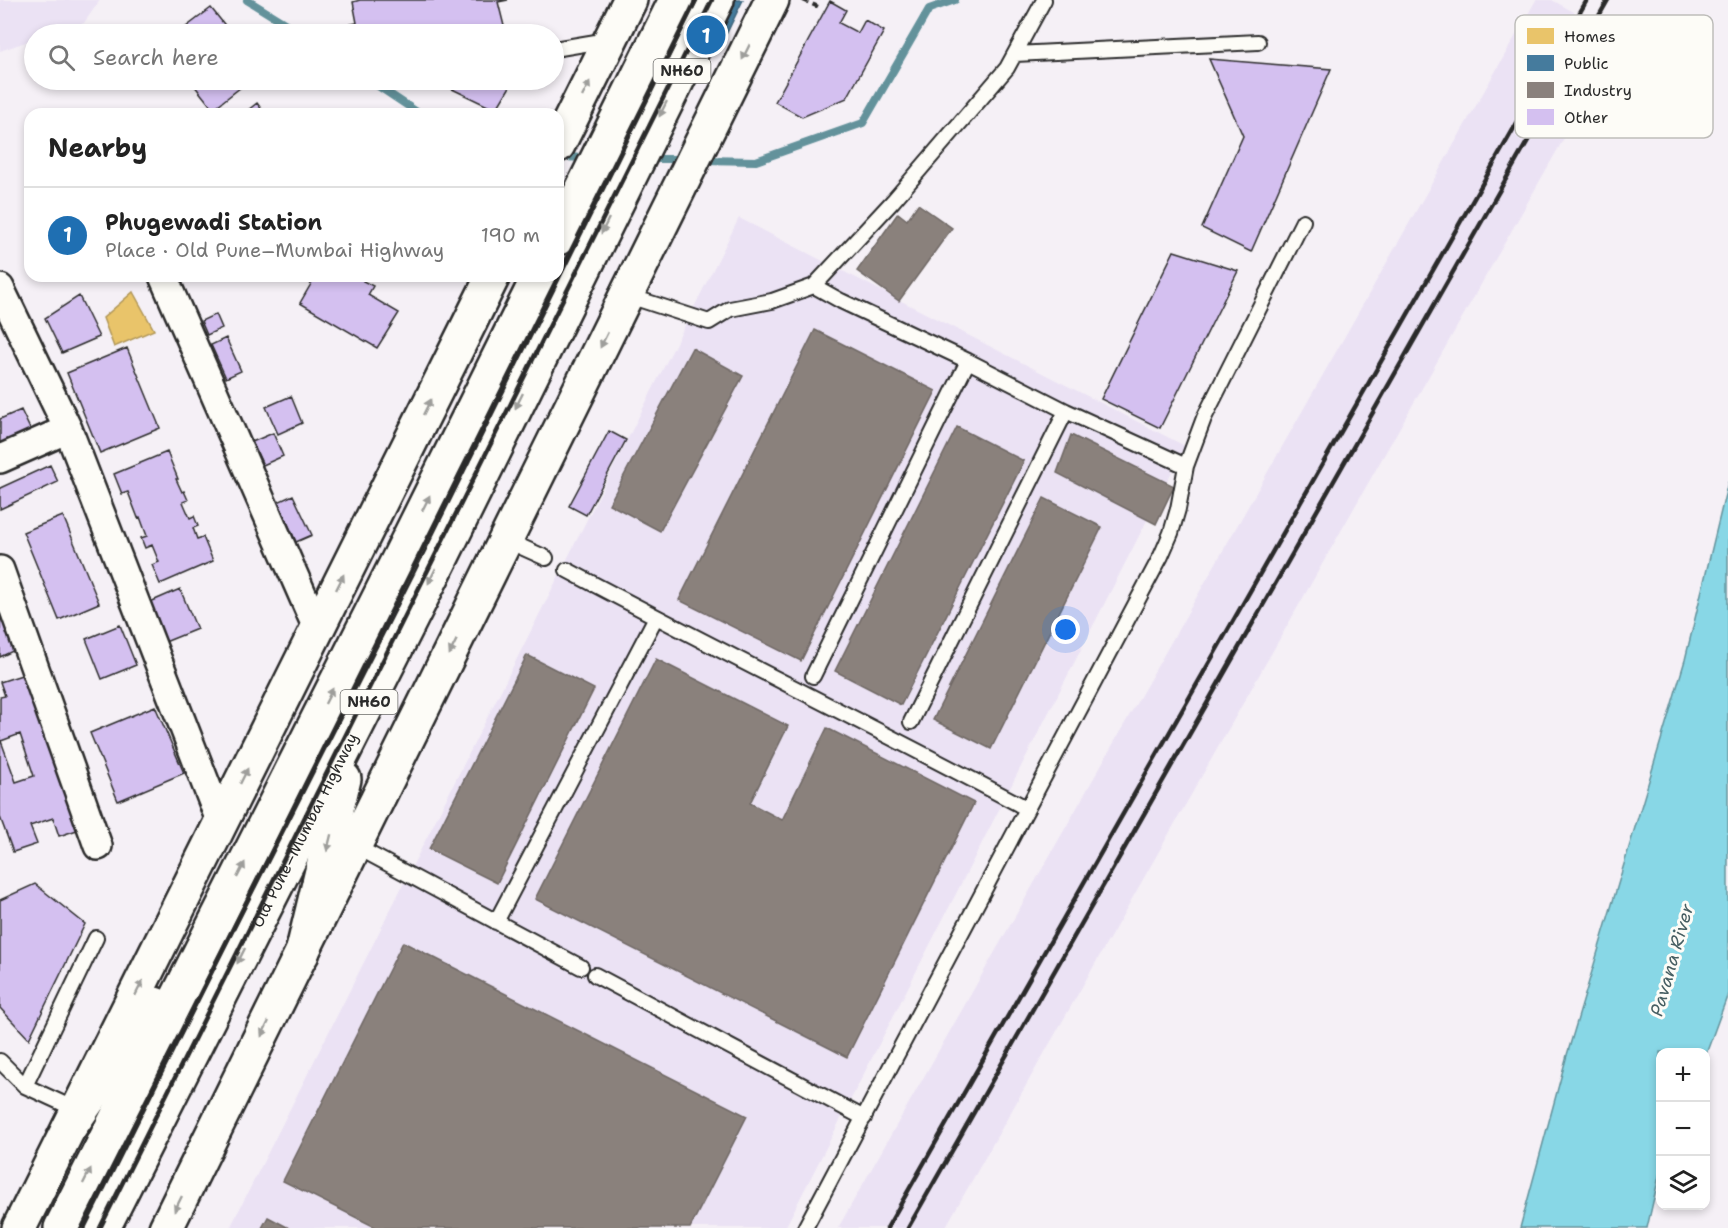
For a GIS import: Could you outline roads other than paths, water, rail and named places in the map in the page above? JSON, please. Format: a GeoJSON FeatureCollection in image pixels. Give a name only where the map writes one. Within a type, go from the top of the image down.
{"type":"FeatureCollection","features":[{"type":"Feature","properties":{"kind":"main road"},"geometry":{"type":"LineString","coordinates":[[564,133],[630,0]]}},
{"type":"Feature","properties":{"kind":"main road"},"geometry":{"type":"LineString","coordinates":[[647,57],[660,0]]}},
{"type":"Feature","properties":{"kind":"main road","name":"NH60"},"geometry":{"type":"LineString","coordinates":[[564,226],[676,0]]}},
{"type":"Feature","properties":{"kind":"main road","name":"Old Pune–Mumbai Highway"},"geometry":{"type":"LineString","coordinates":[[103,1228],[357,725],[717,0]]}},
{"type":"Feature","properties":{"kind":"main road"},"geometry":{"type":"LineString","coordinates":[[166,1228],[772,0]]}},
{"type":"Feature","properties":{"kind":"main road"},"geometry":{"type":"LineString","coordinates":[[19,1228],[490,282]]}},
{"type":"Feature","properties":{"kind":"main road","name":"NH60"},"geometry":{"type":"LineString","coordinates":[[61,1228],[536,282]]}},
{"type":"Feature","properties":{"kind":"main road"},"geometry":{"type":"LineString","coordinates":[[302,954],[357,725]]}},
{"type":"Feature","properties":{"kind":"main road"},"geometry":{"type":"LineString","coordinates":[[73,1119],[222,908]]}},
{"type":"Feature","properties":{"kind":"street"},"geometry":{"type":"LineString","coordinates":[[166,282],[317,628]]}},
{"type":"Feature","properties":{"kind":"street"},"geometry":{"type":"LineString","coordinates":[[0,288],[68,429],[221,822]]}},
{"type":"Feature","properties":{"kind":"street"},"geometry":{"type":"LineString","coordinates":[[0,459],[68,429]]}},
{"type":"Feature","properties":{"kind":"street"},"geometry":{"type":"LineString","coordinates":[[0,570],[98,846]]}},
{"type":"Feature","properties":{"kind":"lane"},"geometry":{"type":"LineString","coordinates":[[626,295],[709,321],[730,309],[772,301],[814,286],[908,184],[1007,68],[1044,0]]}},
{"type":"Feature","properties":{"kind":"lane"},"geometry":{"type":"LineString","coordinates":[[564,47],[610,39]]}},
{"type":"Feature","properties":{"kind":"lane"},"geometry":{"type":"LineString","coordinates":[[1015,54],[1258,42]]}},
{"type":"Feature","properties":{"kind":"lane"},"geometry":{"type":"LineString","coordinates":[[805,1228],[1161,556],[1178,509],[1186,466],[1204,418],[1303,221]]}},
{"type":"Feature","properties":{"kind":"lane"},"geometry":{"type":"LineString","coordinates":[[814,286],[841,302],[968,361],[1066,411],[1186,466]]}},
{"type":"Feature","properties":{"kind":"lane"},"geometry":{"type":"LineString","coordinates":[[813,676],[968,361]]}},
{"type":"Feature","properties":{"kind":"lane"},"geometry":{"type":"LineString","coordinates":[[911,722],[1066,411]]}},
{"type":"Feature","properties":{"kind":"lane"},"geometry":{"type":"LineString","coordinates":[[506,540],[546,558]]}},
{"type":"Feature","properties":{"kind":"lane"},"geometry":{"type":"LineString","coordinates":[[567,570],[901,741],[1026,808]]}},
{"type":"Feature","properties":{"kind":"lane"},"geometry":{"type":"LineString","coordinates":[[495,922],[656,617]]}},
{"type":"Feature","properties":{"kind":"lane"},"geometry":{"type":"LineString","coordinates":[[355,846],[581,967]]}},
{"type":"Feature","properties":{"kind":"lane"},"geometry":{"type":"LineString","coordinates":[[25,1086],[96,938]]}},
{"type":"Feature","properties":{"kind":"lane"},"geometry":{"type":"LineString","coordinates":[[595,975],[864,1118]]}},
{"type":"Feature","properties":{"kind":"lane"},"geometry":{"type":"LineString","coordinates":[[0,1061],[25,1086],[73,1119]]}},
{"type":"Feature","properties":{"kind":"water","name":"Pavana River"},"geometry":{"type":"Polygon","coordinates":[[[1728,482],[1728,994],[1708,1048],[1656,1048],[1656,1189],[1647,1228],[1520,1228],[1567,1055],[1685,660],[1728,482]]]}},
{"type":"Feature","properties":{"kind":"waterway"},"geometry":{"type":"LineString","coordinates":[[247,0],[286,24]]}},
{"type":"Feature","properties":{"kind":"waterway"},"geometry":{"type":"LineString","coordinates":[[703,160],[756,161],[863,123],[929,9],[955,0]]}},
{"type":"Feature","properties":{"kind":"waterway"},"geometry":{"type":"LineString","coordinates":[[384,90],[411,108]]}},
{"type":"Feature","properties":{"kind":"waterway"},"geometry":{"type":"LineString","coordinates":[[564,157],[589,158]]}},
{"type":"Feature","properties":{"kind":"waterway"},"geometry":{"type":"LineString","coordinates":[[646,159],[685,159]]}},
{"type":"Feature","properties":{"kind":"railway"},"geometry":{"type":"LineString","coordinates":[[564,265],[696,0]]}},
{"type":"Feature","properties":{"kind":"railway"},"geometry":{"type":"LineString","coordinates":[[100,1228],[712,0]]}},
{"type":"Feature","properties":{"kind":"railway"},"geometry":{"type":"LineString","coordinates":[[1578,15],[1587,0]]}},
{"type":"Feature","properties":{"kind":"railway"},"geometry":{"type":"LineString","coordinates":[[1599,15],[1608,0]]}},
{"type":"Feature","properties":{"kind":"railway"},"geometry":{"type":"LineString","coordinates":[[887,1228],[1515,126]]}},
{"type":"Feature","properties":{"kind":"railway"},"geometry":{"type":"LineString","coordinates":[[908,1228],[1529,138]]}},
{"type":"Feature","properties":{"kind":"railway"},"geometry":{"type":"LineString","coordinates":[[84,1228],[555,282]]}},
{"type":"Feature","properties":{"kind":"place","name":"Phugewadi Station"},"geometry":{"type":"Point","coordinates":[706,35]}}]}
